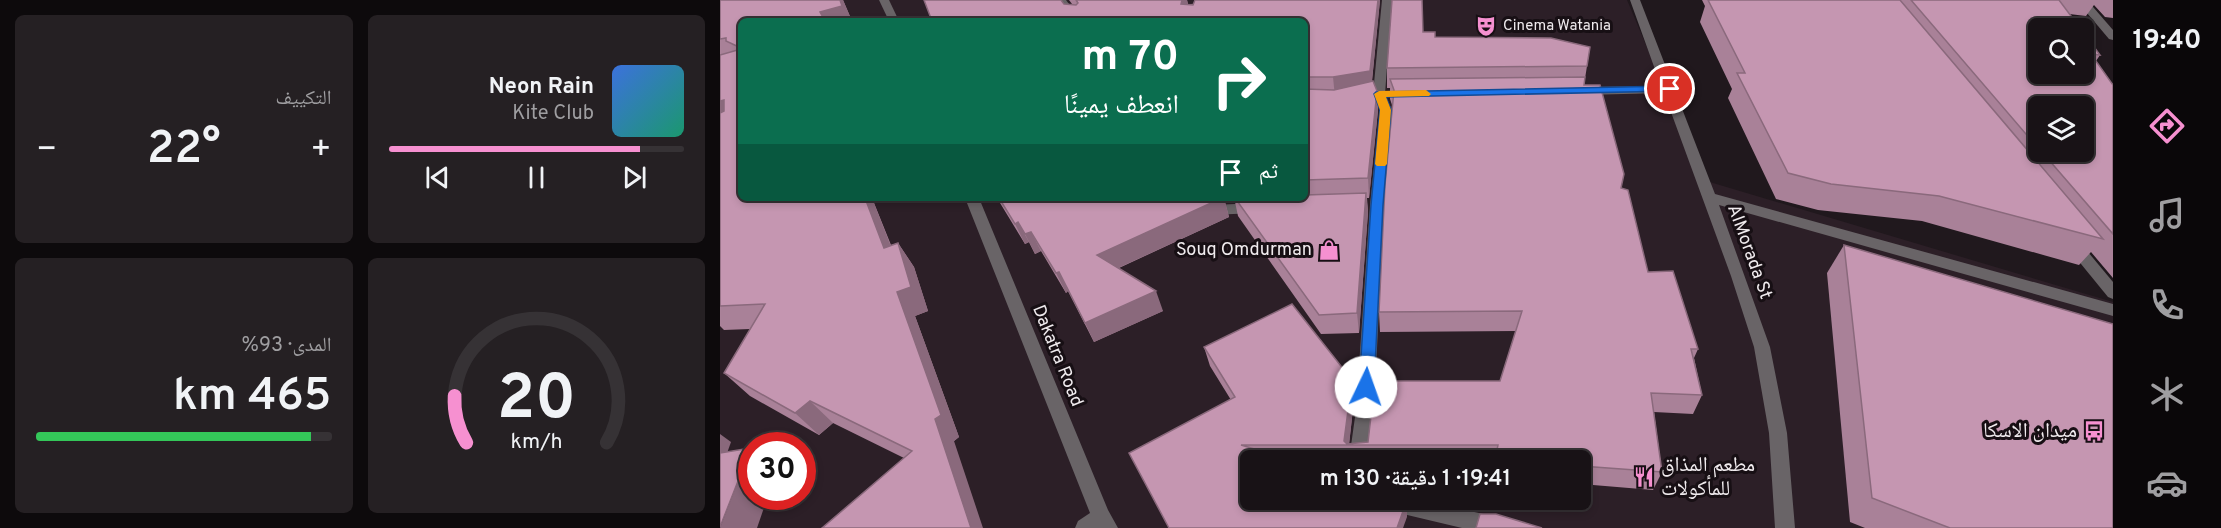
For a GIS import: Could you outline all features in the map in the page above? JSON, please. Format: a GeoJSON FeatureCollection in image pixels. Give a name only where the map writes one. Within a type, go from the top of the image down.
{"type":"FeatureCollection","features":[{"type":"Feature","properties":{"kind":"street"},"geometry":{"type":"LineString","coordinates":[[884,0],[893,18]]}},
{"type":"Feature","properties":{"kind":"street"},"geometry":{"type":"LineString","coordinates":[[1061,0],[1075,18]]}},
{"type":"Feature","properties":{"kind":"street"},"geometry":{"type":"LineString","coordinates":[[1359,450],[1365,410],[1371,206],[1386,110],[1380,95],[1387,0]]}},
{"type":"Feature","properties":{"kind":"street","name":"AlMorada St"},"geometry":{"type":"LineString","coordinates":[[1635,0],[1739,276],[1762,347],[1778,433],[1785,528]]}},
{"type":"Feature","properties":{"kind":"street"},"geometry":{"type":"LineString","coordinates":[[2081,0],[2113,37]]}},
{"type":"Feature","properties":{"kind":"street"},"geometry":{"type":"LineString","coordinates":[[1565,91],[1670,89]]}},
{"type":"Feature","properties":{"kind":"street"},"geometry":{"type":"LineString","coordinates":[[1708,197],[2113,310]]}},
{"type":"Feature","properties":{"kind":"street","name":"Dakatra Road"},"geometry":{"type":"LineString","coordinates":[[973,201],[1098,524]]}},
{"type":"Feature","properties":{"kind":"street"},"geometry":{"type":"LineString","coordinates":[[1200,201],[1210,210],[1269,208]]}},
{"type":"Feature","properties":{"kind":"street"},"geometry":{"type":"LineString","coordinates":[[2062,229],[2113,293]]}},
{"type":"Feature","properties":{"kind":"street"},"geometry":{"type":"LineString","coordinates":[[1425,510],[1502,528]]}},
{"type":"Feature","properties":{"kind":"shaded area","name":"Souq Omdurman"},"geometry":{"type":"Polygon","coordinates":[[[720,0],[1627,0],[1703,180],[2113,302],[2113,528],[720,528],[720,0]]]}},
{"type":"Feature","properties":{"kind":"building"},"geometry":{"type":"Polygon","coordinates":[[[720,0],[840,0],[842,6],[820,12],[823,18],[738,18],[738,47],[726,41],[726,38],[720,39],[720,0]]]}},
{"type":"Feature","properties":{"kind":"building"},"geometry":{"type":"Polygon","coordinates":[[[924,0],[1061,0],[1064,4],[1076,5],[1078,3],[1076,0],[1182,0],[1181,4],[1193,5],[1195,0],[1378,0],[1370,71],[1333,77],[1308,77],[1308,18],[931,18],[924,0]]]}},
{"type":"Feature","properties":{"kind":"building"},"geometry":{"type":"Polygon","coordinates":[[[1392,0],[1422,0],[1423,32],[1435,32],[1435,37],[1551,38],[1590,47],[1587,66],[1387,68],[1392,0]]]}},
{"type":"Feature","properties":{"kind":"building"},"geometry":{"type":"Polygon","coordinates":[[[1708,0],[1900,0],[2028,151],[2028,162],[2038,162],[2103,239],[1939,196],[1831,184],[1788,173],[1737,73],[1745,73],[1708,0]]]}},
{"type":"Feature","properties":{"kind":"building"},"geometry":{"type":"Polygon","coordinates":[[[1911,0],[2059,0],[2072,18],[2028,18],[2028,84],[2094,84],[2094,58],[2113,85],[2113,234],[2051,162],[2094,162],[2094,96],[2028,96],[2028,136],[1911,0]]]}},
{"type":"Feature","properties":{"kind":"building"},"geometry":{"type":"Polygon","coordinates":[[[2094,47],[2100,55],[2094,54],[2094,47]]]}},
{"type":"Feature","properties":{"kind":"building"},"geometry":{"type":"Polygon","coordinates":[[[738,50],[738,201],[866,201],[884,248],[898,243],[911,287],[897,292],[941,415],[935,419],[971,528],[822,528],[912,451],[810,401],[795,413],[724,373],[765,304],[720,306],[720,113],[724,111],[724,100],[720,101],[720,55],[738,50]]]}},
{"type":"Feature","properties":{"kind":"building"},"geometry":{"type":"Polygon","coordinates":[[[1585,77],[1584,85],[1600,85],[1624,174],[1621,188],[1628,190],[1648,272],[1673,271],[1698,349],[1691,349],[1702,395],[1651,393],[1662,472],[1591,467],[1591,450],[1497,450],[1498,445],[1241,445],[1258,450],[1240,450],[1240,510],[1403,510],[1397,528],[1169,528],[1129,453],[1235,397],[1204,347],[1292,304],[1352,380],[1344,441],[1347,444],[1368,442],[1375,381],[1500,381],[1522,311],[1379,312],[1385,185],[1394,90],[1390,79],[1585,77]]]}},
{"type":"Feature","properties":{"kind":"building"},"geometry":{"type":"Polygon","coordinates":[[[1373,81],[1377,91],[1368,178],[1308,180],[1308,89],[1334,90],[1373,81]]]}},
{"type":"Feature","properties":{"kind":"building"},"geometry":{"type":"Polygon","coordinates":[[[1366,193],[1357,313],[1319,315],[1237,201],[1308,201],[1308,195],[1366,193]]]}},
{"type":"Feature","properties":{"kind":"building"},"geometry":{"type":"Polygon","coordinates":[[[1001,201],[1215,201],[1097,255],[1156,291],[1085,323],[1059,272],[1056,273],[1031,232],[1025,234],[1018,222],[1015,224],[1001,201]]]}},
{"type":"Feature","properties":{"kind":"building"},"geometry":{"type":"Polygon","coordinates":[[[1844,245],[2113,324],[2113,528],[1950,528],[1872,498],[1844,245]]]}},
{"type":"Feature","properties":{"kind":"building"},"geometry":{"type":"Polygon","coordinates":[[[738,450],[738,481],[720,527],[720,453],[738,450]]]}},
{"type":"Feature","properties":{"kind":"building"},"geometry":{"type":"Polygon","coordinates":[[[1480,514],[1496,514],[1542,528],[1476,528],[1480,514]]]}},
{"type":"Feature","properties":{"kind":"slow traffic"},"geometry":{"type":"LineString","coordinates":[[1381,164],[1386,110],[1379,94],[1426,94]]}},
{"type":"Feature","properties":{"kind":"place","name":"Cinema Watania"},"geometry":{"type":"Point","coordinates":[1486,26]}},
{"type":"Feature","properties":{"kind":"place","name":"Souq Omdurman"},"geometry":{"type":"Point","coordinates":[1329,250]}},
{"type":"Feature","properties":{"kind":"place","name":"ميدان الاسكا"},"geometry":{"type":"Point","coordinates":[2094,431]}},
{"type":"Feature","properties":{"kind":"place","name":"مطعم المذاق للمأكولات"},"geometry":{"type":"Point","coordinates":[1644,477]}},
{"type":"Feature","properties":{"kind":"route"},"geometry":{"type":"LineString","coordinates":[[1366,387],[1377,205],[1386,110],[1379,94],[1670,89]]}}]}
